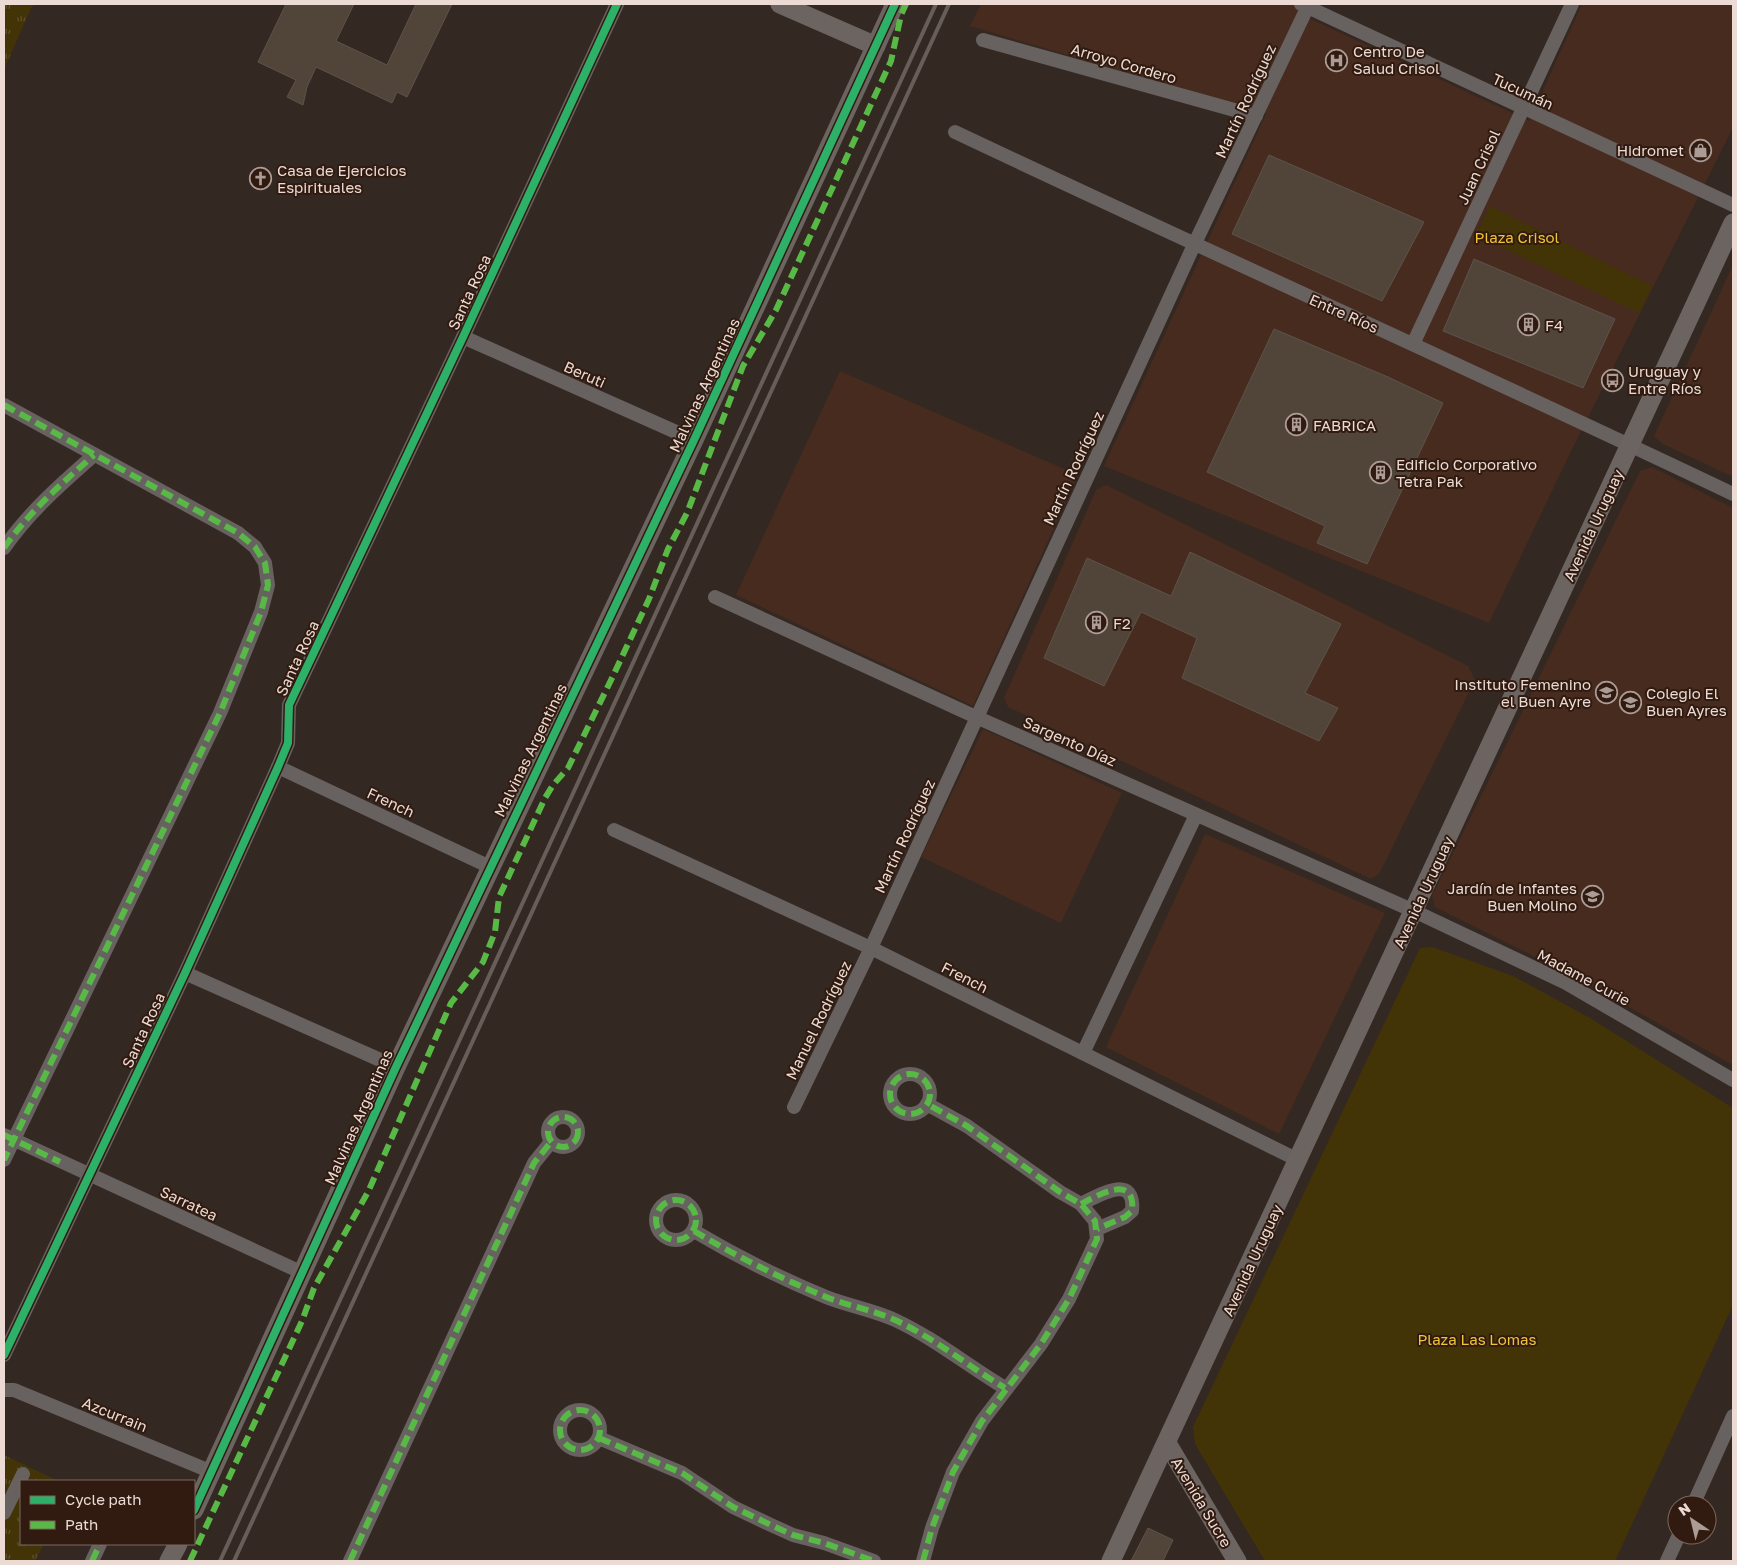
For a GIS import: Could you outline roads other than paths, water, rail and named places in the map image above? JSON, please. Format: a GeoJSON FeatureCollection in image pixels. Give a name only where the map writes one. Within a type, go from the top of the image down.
{"type":"FeatureCollection","features":[{"type":"Feature","properties":{"kind":"street","name":"Santa Rosa"},"geometry":{"type":"LineString","coordinates":[[4,1354],[185,973],[278,766],[288,742],[289,705],[463,337],[616,4]]}},
{"type":"Feature","properties":{"kind":"street"},"geometry":{"type":"LineString","coordinates":[[780,4],[876,46]]}},
{"type":"Feature","properties":{"kind":"street","name":"Malvinas Argentinas"},"geometry":{"type":"LineString","coordinates":[[195,1508],[396,1067],[694,440],[895,4]]}},
{"type":"Feature","properties":{"kind":"street","name":"Juan Crisol"},"geometry":{"type":"LineString","coordinates":[[1413,344],[1572,4]]}},
{"type":"Feature","properties":{"kind":"street","name":"Tucumán"},"geometry":{"type":"LineString","coordinates":[[1306,5],[1522,109],[1733,206]]}},
{"type":"Feature","properties":{"kind":"street","name":"Martín Rodríguez"},"geometry":{"type":"LineString","coordinates":[[871,948],[1306,5]]}},
{"type":"Feature","properties":{"kind":"street","name":"Arroyo Cordero"},"geometry":{"type":"LineString","coordinates":[[983,40],[1256,116]]}},
{"type":"Feature","properties":{"kind":"street","name":"Entre Ríos"},"geometry":{"type":"LineString","coordinates":[[955,132],[1194,245],[1413,344],[1733,494]]}},
{"type":"Feature","properties":{"kind":"street","name":"Avenida Uruguay"},"geometry":{"type":"LineString","coordinates":[[1111,1561],[1733,223]]}},
{"type":"Feature","properties":{"kind":"street","name":"Beruti"},"geometry":{"type":"LineString","coordinates":[[463,337],[694,440]]}},
{"type":"Feature","properties":{"kind":"street"},"geometry":{"type":"LineString","coordinates":[[4,405],[238,533],[255,547],[265,562],[268,585],[261,612],[220,713],[9,1137],[4,1160]]}},
{"type":"Feature","properties":{"kind":"street"},"geometry":{"type":"LineString","coordinates":[[4,548],[16,531],[46,498],[94,455]]}},
{"type":"Feature","properties":{"kind":"street","name":"Sargento Díaz"},"geometry":{"type":"LineString","coordinates":[[714,597],[976,717],[1414,912]]}},
{"type":"Feature","properties":{"kind":"street","name":"French"},"geometry":{"type":"LineString","coordinates":[[278,766],[490,867]]}},
{"type":"Feature","properties":{"kind":"street"},"geometry":{"type":"LineString","coordinates":[[1083,1053],[1196,815]]}},
{"type":"Feature","properties":{"kind":"street","name":"French"},"geometry":{"type":"LineString","coordinates":[[614,830],[871,948],[1298,1160]]}},
{"type":"Feature","properties":{"kind":"street","name":"Madame Curie"},"geometry":{"type":"LineString","coordinates":[[1414,912],[1566,982],[1733,1080]]}},
{"type":"Feature","properties":{"kind":"street","name":"Manuel Rodríguez"},"geometry":{"type":"LineString","coordinates":[[794,1107],[871,948]]}},
{"type":"Feature","properties":{"kind":"street"},"geometry":{"type":"LineString","coordinates":[[185,973],[396,1067]]}},
{"type":"Feature","properties":{"kind":"street"},"geometry":{"type":"LineString","coordinates":[[923,1561],[932,1528],[953,1472],[982,1421],[1005,1388],[1041,1344],[1069,1299],[1097,1239],[1095,1221],[1081,1204],[1060,1192],[968,1126],[928,1104]]}},
{"type":"Feature","properties":{"kind":"street","name":"Sarratea"},"geometry":{"type":"LineString","coordinates":[[9,1137],[303,1273]]}},
{"type":"Feature","properties":{"kind":"street"},"geometry":{"type":"LineString","coordinates":[[350,1561],[534,1163],[551,1142]]}},
{"type":"Feature","properties":{"kind":"street"},"geometry":{"type":"LineString","coordinates":[[1081,1204],[1110,1190],[1120,1189],[1126,1191],[1131,1197],[1132,1210],[1125,1217],[1097,1229]]}},
{"type":"Feature","properties":{"kind":"street"},"geometry":{"type":"LineString","coordinates":[[694,1231],[736,1256],[788,1281],[915,1330],[1005,1388]]}},
{"type":"Feature","properties":{"kind":"street","name":"Azcurrain"},"geometry":{"type":"LineString","coordinates":[[4,1390],[14,1390],[212,1472]]}},
{"type":"Feature","properties":{"kind":"street"},"geometry":{"type":"LineString","coordinates":[[1697,1495],[1733,1416]]}},
{"type":"Feature","properties":{"kind":"street"},"geometry":{"type":"LineString","coordinates":[[598,1438],[682,1473],[733,1507],[778,1529],[874,1561]]}},
{"type":"Feature","properties":{"kind":"street","name":"Avenida Sucre"},"geometry":{"type":"LineString","coordinates":[[1167,1444],[1237,1561]]}},
{"type":"Feature","properties":{"kind":"street"},"geometry":{"type":"LineString","coordinates":[[20,1480],[23,1474]]}},
{"type":"Feature","properties":{"kind":"street"},"geometry":{"type":"LineString","coordinates":[[4,1513],[20,1480]]}},
{"type":"Feature","properties":{"kind":"street"},"geometry":{"type":"LineString","coordinates":[[92,1561],[100,1545]]}},
{"type":"Feature","properties":{"kind":"street"},"geometry":{"type":"LineString","coordinates":[[169,1561],[177,1545]]}},
{"type":"Feature","properties":{"kind":"street"},"geometry":{"type":"LineString","coordinates":[[1667,1561],[1674,1545]]}},
{"type":"Feature","properties":{"kind":"railway"},"geometry":{"type":"LineString","coordinates":[[220,1561],[936,4]]}},
{"type":"Feature","properties":{"kind":"railway"},"geometry":{"type":"LineString","coordinates":[[234,1561],[949,4]]}},
{"type":"Feature","properties":{"kind":"place","name":"Centro De Salud Crisol"},"geometry":{"type":"Point","coordinates":[1337,60]}},
{"type":"Feature","properties":{"kind":"place","name":"Hidromet"},"geometry":{"type":"Point","coordinates":[1700,150]}},
{"type":"Feature","properties":{"kind":"place","name":"Casa de Ejercicios Espirituales"},"geometry":{"type":"Point","coordinates":[261,179]}},
{"type":"Feature","properties":{"kind":"place","name":"F4"},"geometry":{"type":"Point","coordinates":[1529,325]}},
{"type":"Feature","properties":{"kind":"place","name":"Uruguay y Entre Ríos"},"geometry":{"type":"Point","coordinates":[1612,380]}},
{"type":"Feature","properties":{"kind":"place","name":"FABRICA"},"geometry":{"type":"Point","coordinates":[1297,425]}},
{"type":"Feature","properties":{"kind":"place","name":"Edificio Corporativo Tetra Pak"},"geometry":{"type":"Point","coordinates":[1380,473]}},
{"type":"Feature","properties":{"kind":"place","name":"F2"},"geometry":{"type":"Point","coordinates":[1097,623]}},
{"type":"Feature","properties":{"kind":"place","name":"Instituto Femenino el Buen Ayre"},"geometry":{"type":"Point","coordinates":[1607,693]}},
{"type":"Feature","properties":{"kind":"place","name":"Colegio El Buen Ayres"},"geometry":{"type":"Point","coordinates":[1630,702]}},
{"type":"Feature","properties":{"kind":"place","name":"Jardín de Infantes Buen Molino"},"geometry":{"type":"Point","coordinates":[1593,897]}},
{"type":"Feature","properties":{"kind":"park label","name":"Plaza Crisol"},"geometry":{"type":"Point","coordinates":[1517,237]}},
{"type":"Feature","properties":{"kind":"park label","name":"Plaza Las Lomas"},"geometry":{"type":"Point","coordinates":[1477,1339]}}]}
